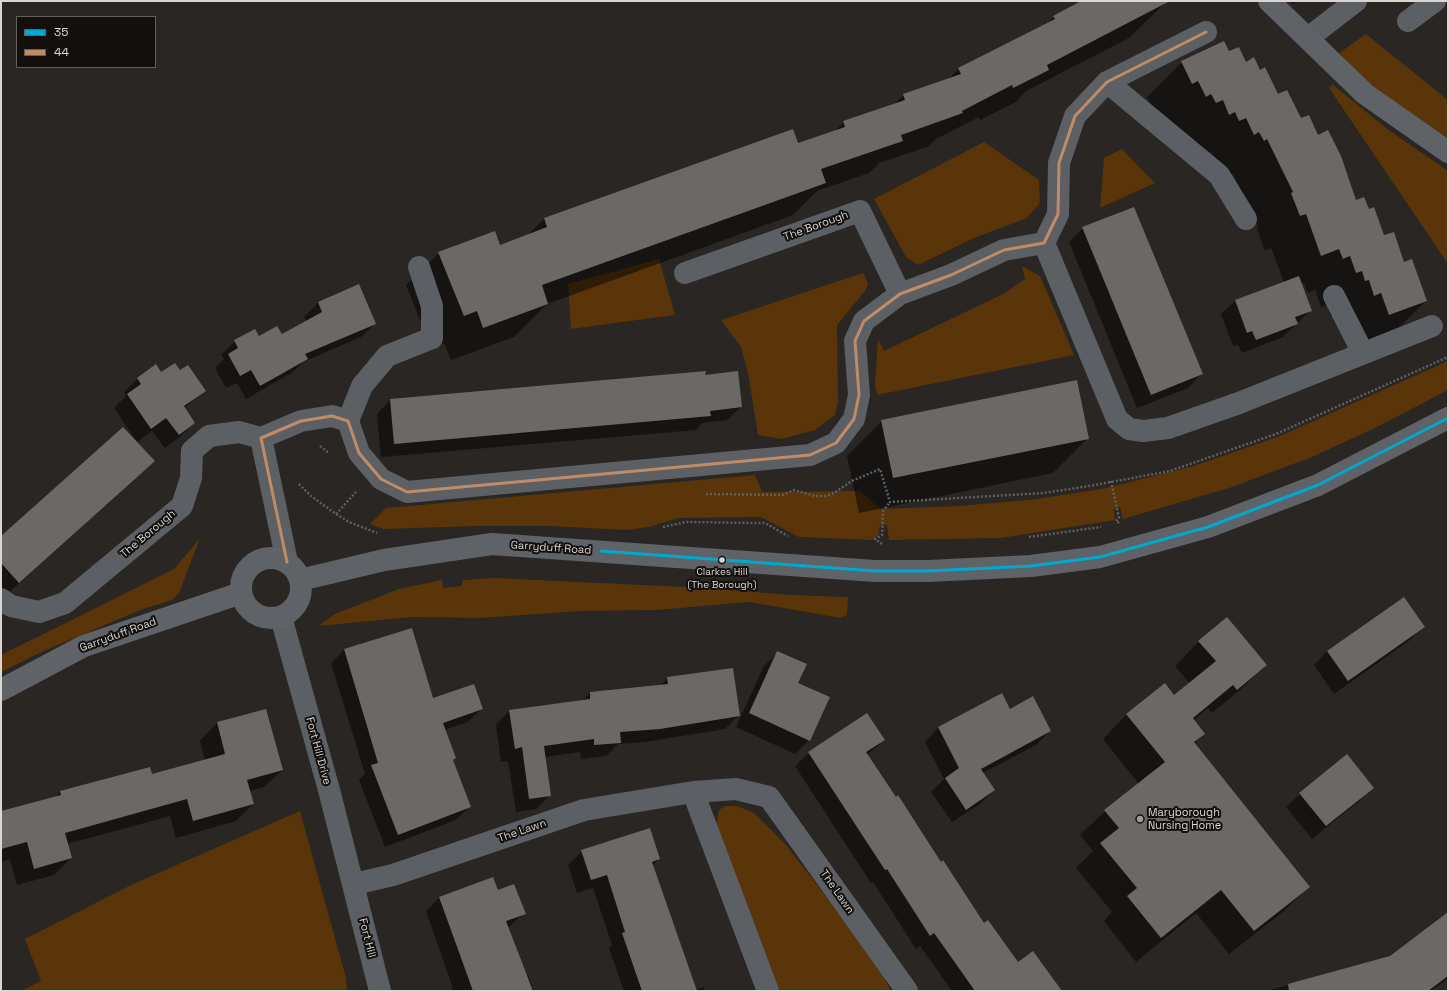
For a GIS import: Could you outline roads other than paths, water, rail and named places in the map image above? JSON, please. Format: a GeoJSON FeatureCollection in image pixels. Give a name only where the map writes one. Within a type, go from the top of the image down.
{"type":"FeatureCollection","features":[{"type":"Feature","properties":{"kind":"street"},"geometry":{"type":"LineString","coordinates":[[1269,1],[1365,94],[1448,152]]}},
{"type":"Feature","properties":{"kind":"street"},"geometry":{"type":"LineString","coordinates":[[1308,38],[1356,1]]}},
{"type":"Feature","properties":{"kind":"street"},"geometry":{"type":"LineString","coordinates":[[1408,21],[1435,1]]}},
{"type":"Feature","properties":{"kind":"street"},"geometry":{"type":"LineString","coordinates":[[1206,32],[1107,82],[1075,116],[1059,163],[1058,214],[1044,243],[1117,419],[1129,429],[1143,430],[1168,428],[1239,403],[1432,326]]}},
{"type":"Feature","properties":{"kind":"street"},"geometry":{"type":"LineString","coordinates":[[1107,82],[1219,174],[1246,219]]}},
{"type":"Feature","properties":{"kind":"street","name":"The Borough"},"geometry":{"type":"LineString","coordinates":[[685,273],[860,210],[900,294]]}},
{"type":"Feature","properties":{"kind":"street"},"geometry":{"type":"LineString","coordinates":[[419,267],[432,306],[432,338],[387,356],[362,386],[348,421],[359,453],[381,479],[407,492],[810,455],[836,443],[854,419],[859,395],[855,341],[864,321],[900,294],[951,275],[1004,250],[1044,243]]}},
{"type":"Feature","properties":{"kind":"street"},"geometry":{"type":"LineString","coordinates":[[1334,296],[1363,353]]}},
{"type":"Feature","properties":{"kind":"street"},"geometry":{"type":"LineString","coordinates":[[287,562],[261,438],[301,421],[332,416],[348,421]]}},
{"type":"Feature","properties":{"kind":"street","name":"Garryduff Road"},"geometry":{"type":"LineString","coordinates":[[300,580],[384,560],[492,544],[875,571],[928,571],[1031,566],[1100,556],[1208,527],[1318,485],[1448,418]]}},
{"type":"Feature","properties":{"kind":"street","name":"The Borough"},"geometry":{"type":"LineString","coordinates":[[1,599],[11,606],[39,612],[65,603],[182,506],[191,478],[192,452],[209,436],[239,432],[261,438]]}},
{"type":"Feature","properties":{"kind":"street"},"geometry":{"type":"LineString","coordinates":[[278,558],[287,562],[294,568],[300,580],[301,596],[297,604],[290,612],[281,617],[260,617],[251,611],[245,604],[241,594],[242,578],[250,565],[259,560],[278,558]]}},
{"type":"Feature","properties":{"kind":"street","name":"Garryduff Road"},"geometry":{"type":"LineString","coordinates":[[1,690],[84,646],[241,594]]}},
{"type":"Feature","properties":{"kind":"street","name":"Fort Hill Drive"},"geometry":{"type":"LineString","coordinates":[[281,617],[354,884]]}},
{"type":"Feature","properties":{"kind":"street","name":"The Lawn"},"geometry":{"type":"LineString","coordinates":[[354,884],[393,875],[584,810],[693,792],[736,789],[769,797],[908,991]]}},
{"type":"Feature","properties":{"kind":"street"},"geometry":{"type":"LineString","coordinates":[[693,792],[768,991]]}},
{"type":"Feature","properties":{"kind":"street","name":"Fort Hill"},"geometry":{"type":"LineString","coordinates":[[354,884],[380,991]]}},
{"type":"Feature","properties":{"kind":"place","name":"Clarkes Hill (The Borough)"},"geometry":{"type":"Point","coordinates":[722,560]}},
{"type":"Feature","properties":{"kind":"place","name":"Maryborough Nursing Home"},"geometry":{"type":"Point","coordinates":[1140,819]}}]}
